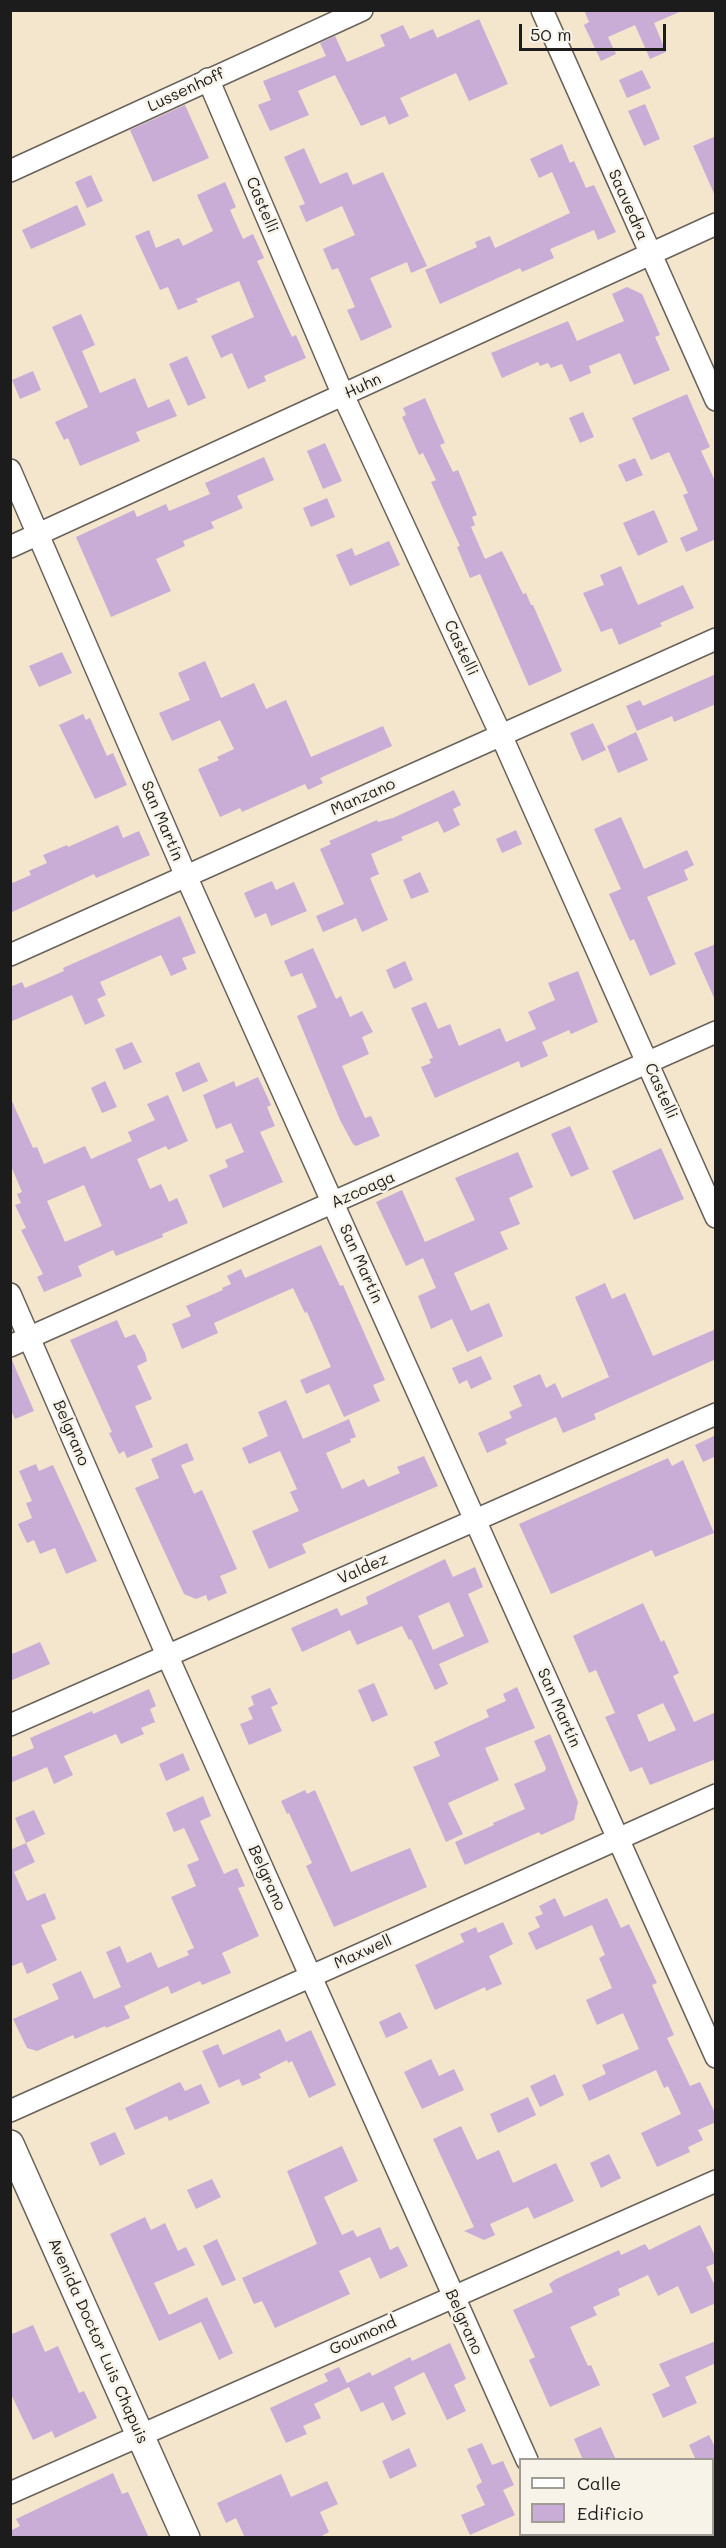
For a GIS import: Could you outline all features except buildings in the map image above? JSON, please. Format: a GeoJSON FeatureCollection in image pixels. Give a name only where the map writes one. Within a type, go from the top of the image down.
{"type":"FeatureCollection","features":[{"type":"Feature","properties":{"kind":"main road","name":"Avenida Doctor Luis Chapuis"},"geometry":{"type":"LineString","coordinates":[[10,2144],[186,2538]]}},
{"type":"Feature","properties":{"kind":"street","name":"Lussenhoff"},"geometry":{"type":"LineString","coordinates":[[10,171],[362,10]]}},
{"type":"Feature","properties":{"kind":"street","name":"Saavedra"},"geometry":{"type":"LineString","coordinates":[[542,10],[716,400]]}},
{"type":"Feature","properties":{"kind":"street","name":"Castelli"},"geometry":{"type":"LineString","coordinates":[[208,79],[343,395],[501,735],[716,1217]]}},
{"type":"Feature","properties":{"kind":"street","name":"Huhn"},"geometry":{"type":"LineString","coordinates":[[10,547],[716,224]]}},
{"type":"Feature","properties":{"kind":"street","name":"San Martín"},"geometry":{"type":"LineString","coordinates":[[10,470],[186,876],[476,1519],[616,1839],[716,2057]]}},
{"type":"Feature","properties":{"kind":"street","name":"Manzano"},"geometry":{"type":"LineString","coordinates":[[10,955],[716,639]]}},
{"type":"Feature","properties":{"kind":"street","name":"Azcoaga"},"geometry":{"type":"LineString","coordinates":[[20,1341],[716,1032]]}},
{"type":"Feature","properties":{"kind":"street","name":"Belgrano"},"geometry":{"type":"LineString","coordinates":[[10,1294],[20,1341],[167,1655],[452,2297],[526,2458]]}},
{"type":"Feature","properties":{"kind":"street","name":"Valdez"},"geometry":{"type":"LineString","coordinates":[[10,1725],[716,1414]]}},
{"type":"Feature","properties":{"kind":"street","name":"Maxwell"},"geometry":{"type":"LineString","coordinates":[[10,2111],[716,1795]]}},
{"type":"Feature","properties":{"kind":"street","name":"Goumond"},"geometry":{"type":"LineString","coordinates":[[10,2493],[716,2181]]}}]}
